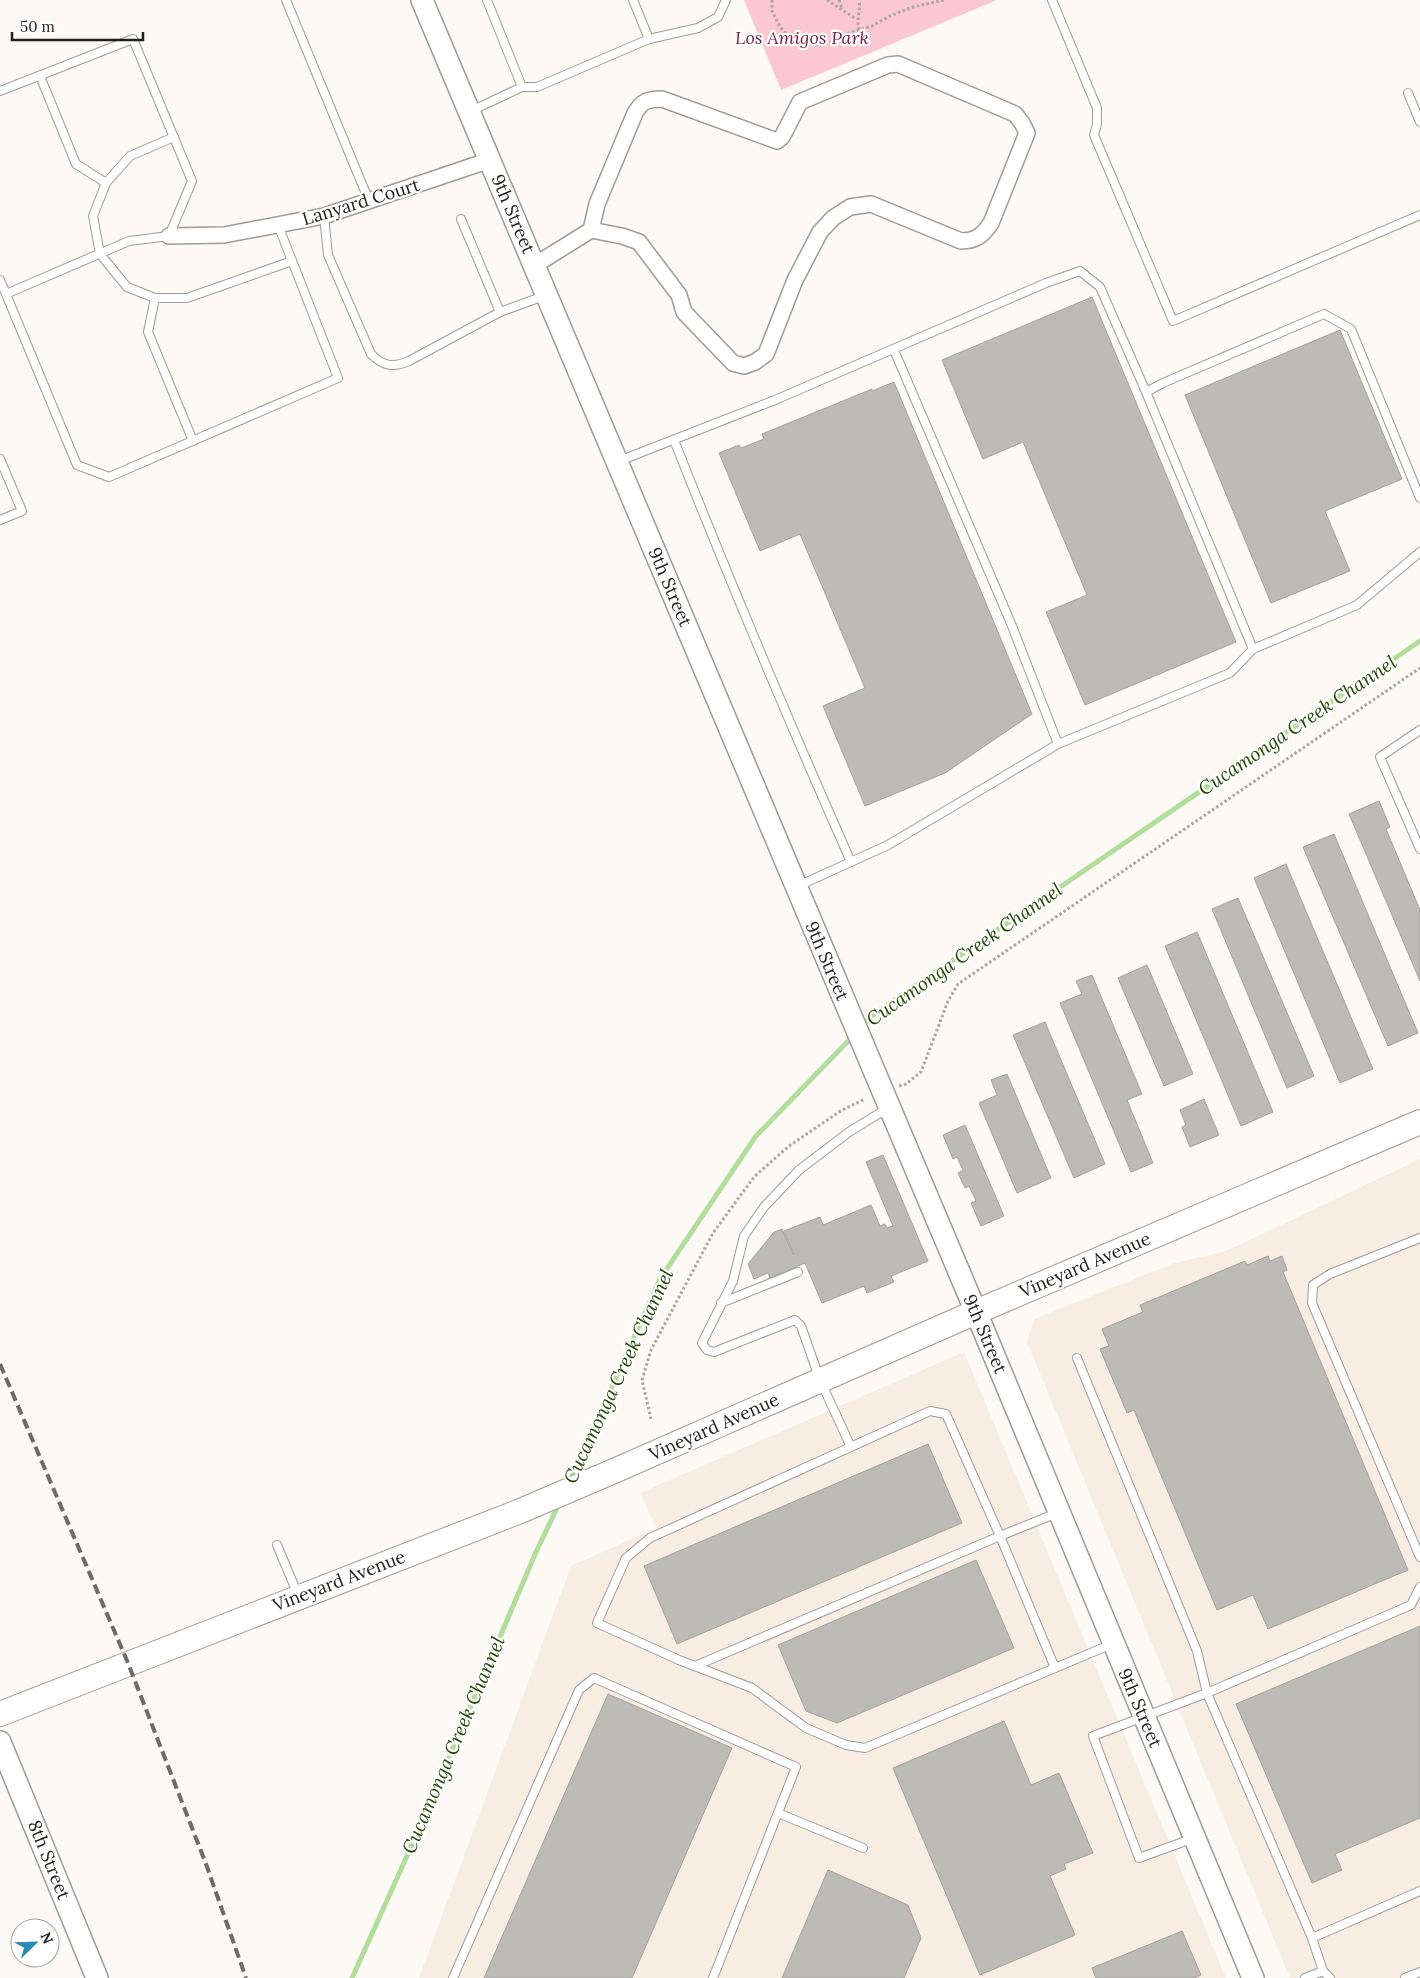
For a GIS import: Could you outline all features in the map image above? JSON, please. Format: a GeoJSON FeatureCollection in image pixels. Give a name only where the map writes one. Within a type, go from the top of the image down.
{"type":"FeatureCollection","features":[{"type":"Feature","properties":{"kind":"main road","name":"Vineyard Avenue"},"geometry":{"type":"LineString","coordinates":[[0,1714],[518,1512],[976,1312],[1420,1122]]}},
{"type":"Feature","properties":{"kind":"street","name":"9th Street"},"geometry":{"type":"LineString","coordinates":[[422,0],[976,1312],[1253,1978]]}},
{"type":"Feature","properties":{"kind":"street"},"geometry":{"type":"LineString","coordinates":[[535,265],[591,230],[622,236],[639,242],[679,295],[684,312],[733,363],[744,366],[755,362],[766,354],[795,280],[820,232],[833,218],[850,207],[870,204],[961,241],[972,241],[985,233],[991,223],[1027,134],[1015,114],[898,64],[888,65],[800,102],[782,137],[777,141],[662,99],[649,99],[641,103],[636,113],[597,204],[591,230]]}},
{"type":"Feature","properties":{"kind":"street","name":"Lanyard Court"},"geometry":{"type":"LineString","coordinates":[[169,236],[224,235],[324,216],[490,160]]}},
{"type":"Feature","properties":{"kind":"street","name":"8th Street"},"geometry":{"type":"LineString","coordinates":[[0,1742],[97,1978]]}},
{"type":"Feature","properties":{"kind":"lane"},"geometry":{"type":"LineString","coordinates":[[286,0],[369,202]]}},
{"type":"Feature","properties":{"kind":"lane"},"geometry":{"type":"LineString","coordinates":[[487,0],[522,86]]}},
{"type":"Feature","properties":{"kind":"lane"},"geometry":{"type":"LineString","coordinates":[[632,0],[649,39]]}},
{"type":"Feature","properties":{"kind":"lane"},"geometry":{"type":"LineString","coordinates":[[469,111],[522,86],[537,87],[649,39],[698,28],[718,17],[726,0]]}},
{"type":"Feature","properties":{"kind":"lane"},"geometry":{"type":"LineString","coordinates":[[1052,0],[1097,108],[1097,124],[1094,135],[1173,321],[1420,215]]}},
{"type":"Feature","properties":{"kind":"lane"},"geometry":{"type":"LineString","coordinates":[[0,92],[133,39],[192,181],[169,236],[129,241],[6,294]]}},
{"type":"Feature","properties":{"kind":"lane"},"geometry":{"type":"LineString","coordinates":[[40,76],[76,164],[106,183]]}},
{"type":"Feature","properties":{"kind":"lane"},"geometry":{"type":"LineString","coordinates":[[1408,93],[1420,122]]}},
{"type":"Feature","properties":{"kind":"lane"},"geometry":{"type":"LineString","coordinates":[[174,137],[130,156],[106,183],[93,216],[100,254],[128,287],[155,298],[187,298],[292,261]]}},
{"type":"Feature","properties":{"kind":"lane"},"geometry":{"type":"LineString","coordinates":[[324,216],[328,255],[370,354],[379,362],[388,366],[398,366],[410,361],[500,312],[547,295]]}},
{"type":"Feature","properties":{"kind":"lane"},"geometry":{"type":"LineString","coordinates":[[461,219],[500,312]]}},
{"type":"Feature","properties":{"kind":"lane"},"geometry":{"type":"LineString","coordinates":[[0,280],[77,465],[110,477],[338,378],[278,225]]}},
{"type":"Feature","properties":{"kind":"lane"},"geometry":{"type":"LineString","coordinates":[[618,462],[775,400],[1046,283],[1080,271],[1100,287],[1253,649]]}},
{"type":"Feature","properties":{"kind":"lane"},"geometry":{"type":"LineString","coordinates":[[155,298],[148,332],[193,441]]}},
{"type":"Feature","properties":{"kind":"lane"},"geometry":{"type":"LineString","coordinates":[[1146,392],[1324,314],[1351,329],[1420,498]]}},
{"type":"Feature","properties":{"kind":"lane"},"geometry":{"type":"LineString","coordinates":[[894,350],[1006,612],[1058,744]]}},
{"type":"Feature","properties":{"kind":"lane"},"geometry":{"type":"LineString","coordinates":[[674,440],[787,718],[851,862]]}},
{"type":"Feature","properties":{"kind":"lane"},"geometry":{"type":"LineString","coordinates":[[0,459],[22,511],[0,520]]}},
{"type":"Feature","properties":{"kind":"lane"},"geometry":{"type":"LineString","coordinates":[[796,887],[888,845],[1058,744],[1230,672],[1253,649],[1357,605],[1420,552]]}},
{"type":"Feature","properties":{"kind":"lane"},"geometry":{"type":"LineString","coordinates":[[1420,730],[1380,757],[1420,849]]}},
{"type":"Feature","properties":{"kind":"lane"},"geometry":{"type":"LineString","coordinates":[[851,1447],[820,1380],[801,1326],[795,1320],[714,1352],[707,1350],[702,1343],[733,1281],[744,1236],[764,1207],[799,1170],[817,1155],[849,1132],[889,1108]]}},
{"type":"Feature","properties":{"kind":"lane"},"geometry":{"type":"LineString","coordinates":[[1420,1238],[1330,1274],[1313,1285],[1312,1304],[1420,1556]]}},
{"type":"Feature","properties":{"kind":"lane"},"geometry":{"type":"LineString","coordinates":[[721,1303],[798,1272]]}},
{"type":"Feature","properties":{"kind":"lane"},"geometry":{"type":"LineString","coordinates":[[1077,1358],[1197,1651],[1207,1693],[1312,1938],[1323,1971],[1330,1978]]}},
{"type":"Feature","properties":{"kind":"lane"},"geometry":{"type":"LineString","coordinates":[[1055,1668],[1000,1536],[946,1414],[930,1411],[650,1538],[626,1558],[598,1623],[695,1666],[752,1688],[806,1728],[846,1745],[865,1748],[1055,1668],[1114,1643]]}},
{"type":"Feature","properties":{"kind":"lane"},"geometry":{"type":"LineString","coordinates":[[695,1666],[1059,1512]]}},
{"type":"Feature","properties":{"kind":"lane"},"geometry":{"type":"LineString","coordinates":[[277,1545],[298,1597]]}},
{"type":"Feature","properties":{"kind":"lane"},"geometry":{"type":"LineString","coordinates":[[1194,1837],[1139,1858],[1093,1736],[1207,1693],[1411,1605],[1420,1587]]}},
{"type":"Feature","properties":{"kind":"lane"},"geometry":{"type":"LineString","coordinates":[[453,1978],[579,1690],[594,1678],[796,1767],[713,1978]]}},
{"type":"Feature","properties":{"kind":"lane"},"geometry":{"type":"LineString","coordinates":[[778,1813],[863,1848]]}},
{"type":"Feature","properties":{"kind":"lane"},"geometry":{"type":"LineString","coordinates":[[1312,1938],[1420,1891]]}},
{"type":"Feature","properties":{"kind":"lane"},"geometry":{"type":"LineString","coordinates":[[1305,1978],[1323,1971]]}},
{"type":"Feature","properties":{"kind":"lane"},"geometry":{"type":"LineString","coordinates":[[1405,1978],[1420,1972]]}},
{"type":"Feature","properties":{"kind":"path"},"geometry":{"type":"LineString","coordinates":[[772,0],[772,11],[780,27],[791,39],[805,44],[819,45],[832,42],[845,34],[872,26],[890,16],[913,7],[944,0]]}},
{"type":"Feature","properties":{"kind":"path"},"geometry":{"type":"LineString","coordinates":[[827,0],[856,19]]}},
{"type":"Feature","properties":{"kind":"path"},"geometry":{"type":"LineString","coordinates":[[839,0],[842,10]]}},
{"type":"Feature","properties":{"kind":"path"},"geometry":{"type":"LineString","coordinates":[[858,30],[856,19],[859,0]]}},
{"type":"Feature","properties":{"kind":"path"},"geometry":{"type":"LineString","coordinates":[[906,1084],[921,1072],[948,1001],[958,984],[1420,668]]}},
{"type":"Feature","properties":{"kind":"path"},"geometry":{"type":"LineString","coordinates":[[651,1418],[642,1380],[651,1350],[714,1233],[754,1177],[789,1146],[842,1110],[860,1101]]}},
{"type":"Feature","properties":{"kind":"shaded area"},"geometry":{"type":"Polygon","coordinates":[[[1420,1159],[1420,1978],[1290,1978],[1027,1342],[1034,1319],[1172,1264],[1226,1251],[1420,1159]]]}},
{"type":"Feature","properties":{"kind":"shaded area"},"geometry":{"type":"Polygon","coordinates":[[[964,1352],[1226,1978],[419,1978],[571,1566],[656,1528],[640,1493],[964,1352]]]}},
{"type":"Feature","properties":{"kind":"green space","name":"Los Amigos Park"},"geometry":{"type":"Polygon","coordinates":[[[744,0],[997,0],[781,90],[744,0]]]}},
{"type":"Feature","properties":{"kind":"building"},"geometry":{"type":"Polygon","coordinates":[[[1092,297],[1236,642],[1085,705],[1046,612],[1087,595],[1023,442],[983,459],[942,360],[1092,297]]]}},
{"type":"Feature","properties":{"kind":"building"},"geometry":{"type":"Polygon","coordinates":[[[1340,330],[1402,479],[1325,511],[1350,571],[1271,603],[1185,395],[1340,330]]]}},
{"type":"Feature","properties":{"kind":"building"},"geometry":{"type":"Polygon","coordinates":[[[894,382],[1032,714],[945,773],[865,806],[823,706],[865,688],[800,534],[760,551],[719,453],[739,445],[741,448],[764,439],[762,434],[872,389],[872,391],[894,382]]]}},
{"type":"Feature","properties":{"kind":"building"},"geometry":{"type":"Polygon","coordinates":[[[1379,801],[1390,827],[1386,829],[1420,910],[1420,981],[1349,814],[1379,801]]]}},
{"type":"Feature","properties":{"kind":"building"},"geometry":{"type":"Polygon","coordinates":[[[1334,834],[1418,1033],[1388,1046],[1303,847],[1334,834]]]}},
{"type":"Feature","properties":{"kind":"building"},"geometry":{"type":"Polygon","coordinates":[[[1286,864],[1373,1069],[1340,1083],[1254,878],[1286,864]]]}},
{"type":"Feature","properties":{"kind":"building"},"geometry":{"type":"Polygon","coordinates":[[[1238,898],[1314,1076],[1287,1088],[1212,909],[1238,898]]]}},
{"type":"Feature","properties":{"kind":"building"},"geometry":{"type":"Polygon","coordinates":[[[1197,932],[1273,1112],[1241,1126],[1165,946],[1197,932]]]}},
{"type":"Feature","properties":{"kind":"building"},"geometry":{"type":"Polygon","coordinates":[[[1147,965],[1193,1074],[1164,1086],[1118,978],[1147,965]]]}},
{"type":"Feature","properties":{"kind":"building"},"geometry":{"type":"Polygon","coordinates":[[[1092,975],[1142,1094],[1127,1100],[1153,1163],[1131,1172],[1060,1003],[1082,994],[1076,981],[1092,975]]]}},
{"type":"Feature","properties":{"kind":"building"},"geometry":{"type":"Polygon","coordinates":[[[1045,1022],[1105,1164],[1074,1178],[1013,1035],[1045,1022]]]}},
{"type":"Feature","properties":{"kind":"building"},"geometry":{"type":"Polygon","coordinates":[[[1007,1074],[1051,1178],[1017,1193],[979,1103],[997,1095],[991,1080],[1007,1074]]]}},
{"type":"Feature","properties":{"kind":"building"},"geometry":{"type":"Polygon","coordinates":[[[1204,1099],[1219,1135],[1190,1147],[1182,1127],[1186,1125],[1180,1110],[1204,1099]]]}},
{"type":"Feature","properties":{"kind":"building"},"geometry":{"type":"Polygon","coordinates":[[[965,1125],[1004,1216],[981,1226],[971,1203],[976,1201],[969,1186],[965,1188],[958,1173],[963,1170],[957,1157],[953,1159],[943,1135],[965,1125]]]}},
{"type":"Feature","properties":{"kind":"building"},"geometry":{"type":"Polygon","coordinates":[[[883,1155],[928,1261],[891,1276],[894,1282],[867,1293],[864,1286],[822,1303],[805,1263],[770,1278],[768,1273],[754,1279],[748,1264],[774,1232],[782,1229],[794,1254],[784,1231],[820,1217],[823,1225],[871,1205],[880,1226],[885,1224],[887,1228],[893,1226],[866,1162],[883,1155]]]}},
{"type":"Feature","properties":{"kind":"building"},"geometry":{"type":"Polygon","coordinates":[[[1268,1256],[1270,1261],[1282,1256],[1287,1270],[1283,1272],[1408,1570],[1268,1629],[1253,1595],[1217,1610],[1134,1410],[1127,1413],[1100,1349],[1109,1346],[1102,1329],[1143,1312],[1140,1305],[1245,1261],[1247,1265],[1268,1256]]]}},
{"type":"Feature","properties":{"kind":"building"},"geometry":{"type":"Polygon","coordinates":[[[928,1444],[962,1523],[677,1644],[644,1566],[928,1444]]]}},
{"type":"Feature","properties":{"kind":"building"},"geometry":{"type":"Polygon","coordinates":[[[976,1560],[1014,1648],[837,1723],[806,1711],[778,1645],[976,1560]]]}},
{"type":"Feature","properties":{"kind":"building"},"geometry":{"type":"Polygon","coordinates":[[[1420,1626],[1420,1818],[1335,1854],[1342,1870],[1312,1883],[1236,1704],[1420,1626]]]}},
{"type":"Feature","properties":{"kind":"building"},"geometry":{"type":"Polygon","coordinates":[[[608,1694],[732,1748],[632,1978],[484,1978],[608,1694]]]}},
{"type":"Feature","properties":{"kind":"building"},"geometry":{"type":"Polygon","coordinates":[[[1004,1721],[1031,1785],[1059,1773],[1093,1853],[1064,1864],[1066,1869],[1050,1876],[1075,1935],[980,1975],[893,1768],[1004,1721]]]}},
{"type":"Feature","properties":{"kind":"building"},"geometry":{"type":"Polygon","coordinates":[[[828,1870],[908,1905],[921,1938],[904,1978],[782,1978],[828,1870]]]}},
{"type":"Feature","properties":{"kind":"building"},"geometry":{"type":"Polygon","coordinates":[[[1182,1931],[1201,1975],[1194,1978],[1096,1978],[1092,1968],[1182,1931]]]}},
{"type":"Feature","properties":{"kind":"waterway","name":"Cucamonga Creek Channel"},"geometry":{"type":"LineString","coordinates":[[861,1027],[870,1017],[1420,641]]}},
{"type":"Feature","properties":{"kind":"waterway","name":"Cucamonga Creek Channel"},"geometry":{"type":"LineString","coordinates":[[570,1481],[660,1279],[756,1136],[854,1035]]}},
{"type":"Feature","properties":{"kind":"waterway","name":"Cucamonga Creek Channel"},"geometry":{"type":"LineString","coordinates":[[352,1978],[407,1856],[536,1552],[559,1504]]}},
{"type":"Feature","properties":{"kind":"railway"},"geometry":{"type":"LineString","coordinates":[[0,1364],[128,1663],[206,1864],[246,1978]]}}]}
